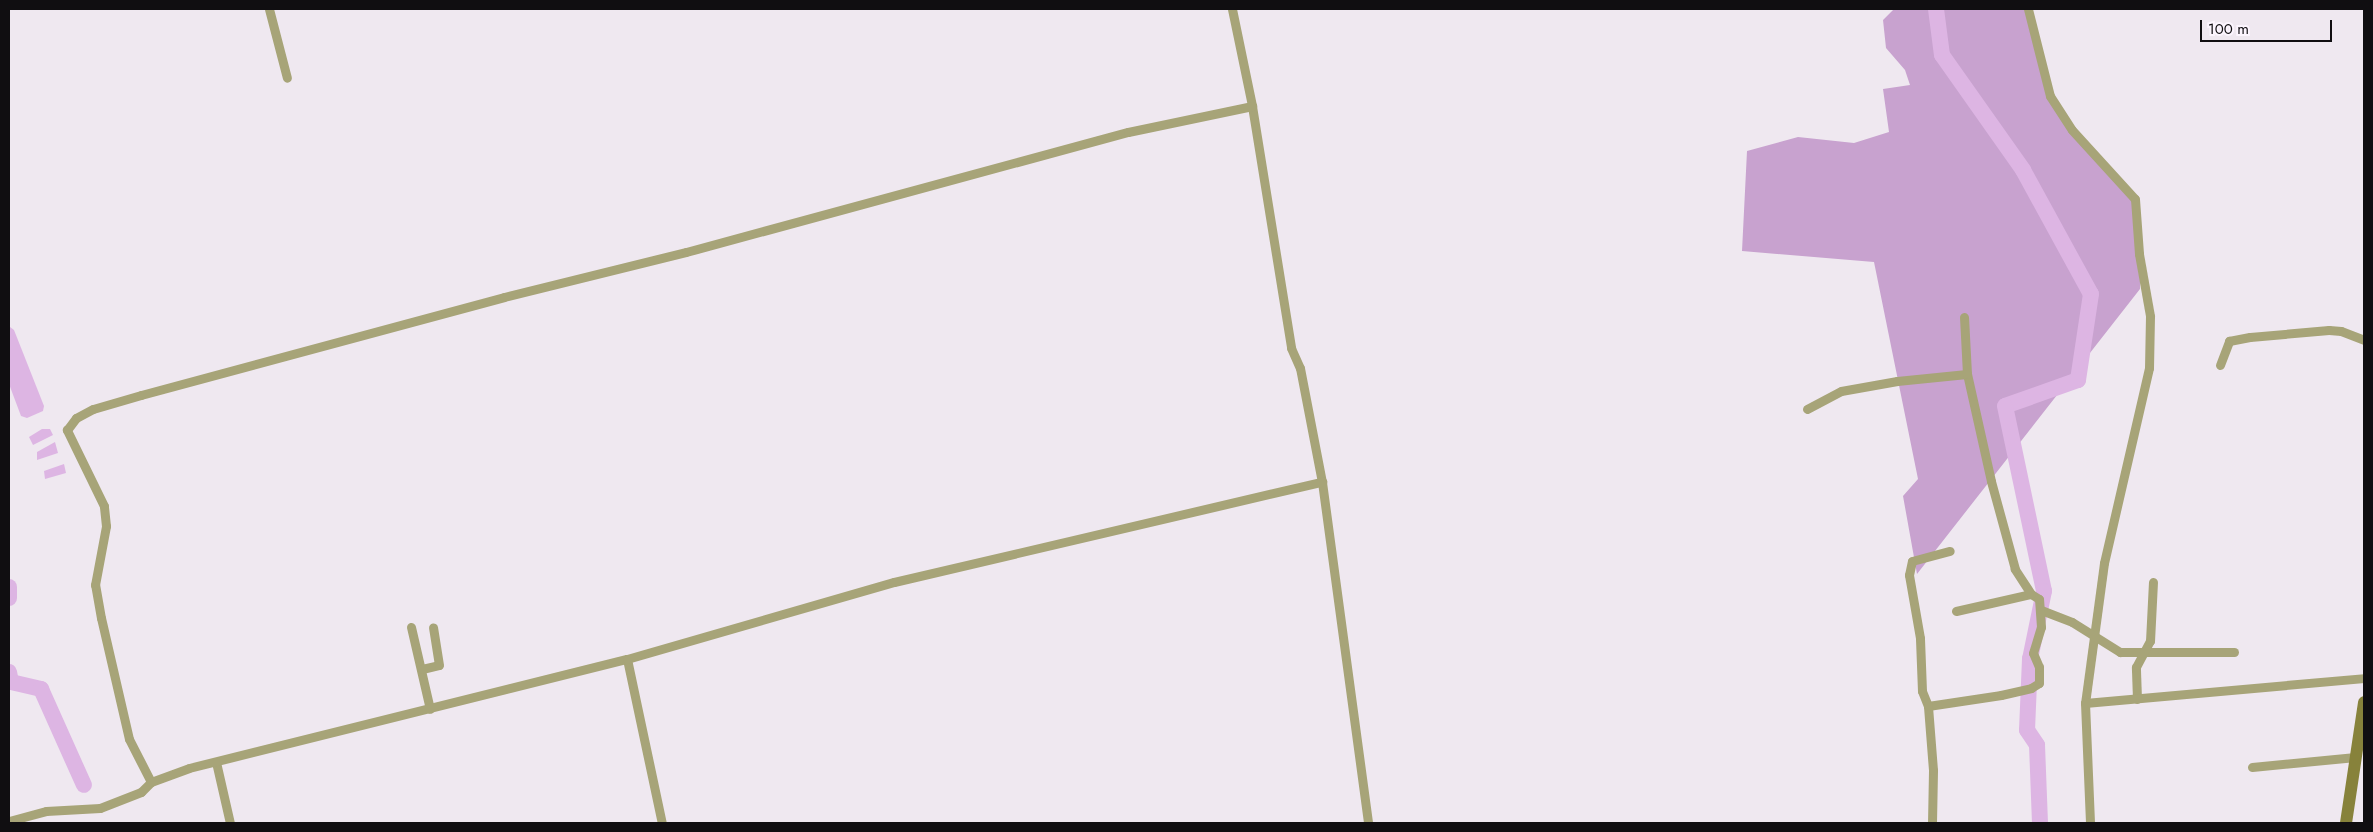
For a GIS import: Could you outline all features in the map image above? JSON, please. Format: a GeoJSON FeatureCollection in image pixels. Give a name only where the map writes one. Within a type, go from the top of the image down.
{"type":"FeatureCollection","features":[{"type":"Feature","properties":{"kind":"main road"},"geometry":{"type":"LineString","coordinates":[[2346,823],[2364,702]]}},
{"type":"Feature","properties":{"kind":"street"},"geometry":{"type":"LineString","coordinates":[[269,9],[287,78]]}},
{"type":"Feature","properties":{"kind":"street"},"geometry":{"type":"LineString","coordinates":[[1232,9],[1252,106],[1291,348],[1300,368],[1322,482],[1368,823]]}},
{"type":"Feature","properties":{"kind":"street"},"geometry":{"type":"LineString","coordinates":[[2028,9],[2050,96],[2072,130],[2135,199],[2139,254],[2150,316],[2150,368],[2104,563],[2086,704],[2090,823]]}},
{"type":"Feature","properties":{"kind":"street"},"geometry":{"type":"LineString","coordinates":[[150,782],[129,740],[94,585],[106,526],[104,506],[67,430],[76,418],[94,409],[122,401],[449,312],[696,250],[1128,132],[1252,106]]}},
{"type":"Feature","properties":{"kind":"street"},"geometry":{"type":"LineString","coordinates":[[1928,706],[2027,688],[2039,682],[2039,667],[2033,653],[2041,627],[2041,610],[2035,597],[2015,569],[1991,481],[1967,374],[1964,317]]}},
{"type":"Feature","properties":{"kind":"street"},"geometry":{"type":"LineString","coordinates":[[2220,365],[2229,341],[2250,337],[2341,330],[2364,340]]}},
{"type":"Feature","properties":{"kind":"street"},"geometry":{"type":"LineString","coordinates":[[1806,409],[1841,391],[1897,381],[1967,374]]}},
{"type":"Feature","properties":{"kind":"street"},"geometry":{"type":"LineString","coordinates":[[9,821],[46,811],[100,808],[141,792],[150,782],[216,762],[627,659],[894,582],[1322,482]]}},
{"type":"Feature","properties":{"kind":"street"},"geometry":{"type":"LineString","coordinates":[[1932,823],[1933,770],[1928,706],[1922,691],[1920,638],[1909,575],[1912,561],[1950,551]]}},
{"type":"Feature","properties":{"kind":"street"},"geometry":{"type":"LineString","coordinates":[[2137,699],[2136,667],[2145,654],[2150,641],[2153,582]]}},
{"type":"Feature","properties":{"kind":"street"},"geometry":{"type":"LineString","coordinates":[[1956,611],[2035,597]]}},
{"type":"Feature","properties":{"kind":"street"},"geometry":{"type":"LineString","coordinates":[[2041,610],[2072,622],[2120,652],[2145,654],[2234,652]]}},
{"type":"Feature","properties":{"kind":"street"},"geometry":{"type":"LineString","coordinates":[[411,627],[430,709]]}},
{"type":"Feature","properties":{"kind":"street"},"geometry":{"type":"LineString","coordinates":[[422,669],[438,665],[433,627]]}},
{"type":"Feature","properties":{"kind":"street"},"geometry":{"type":"LineString","coordinates":[[627,659],[662,823]]}},
{"type":"Feature","properties":{"kind":"street"},"geometry":{"type":"LineString","coordinates":[[2086,704],[2364,678]]}},
{"type":"Feature","properties":{"kind":"street"},"geometry":{"type":"LineString","coordinates":[[2252,766],[2356,757]]}},
{"type":"Feature","properties":{"kind":"street"},"geometry":{"type":"LineString","coordinates":[[216,762],[230,823]]}},
{"type":"Feature","properties":{"kind":"shaded area"},"geometry":{"type":"Polygon","coordinates":[[[1894,9],[2025,9],[2048,97],[2132,199],[2140,276],[2140,289],[1917,574],[1903,496],[1918,479],[1874,262],[1742,251],[1747,151],[1798,137],[1854,143],[1889,132],[1883,89],[1910,85],[1905,70],[1886,48],[1883,20],[1894,9]]]}},
{"type":"Feature","properties":{"kind":"shaded area"},"geometry":{"type":"Polygon","coordinates":[[[10,327],[14,330],[44,406],[43,411],[27,418],[21,416],[9,384],[10,327]]]}},
{"type":"Feature","properties":{"kind":"shaded area"},"geometry":{"type":"Polygon","coordinates":[[[42,429],[50,429],[53,435],[33,445],[29,437],[42,429]]]}},
{"type":"Feature","properties":{"kind":"shaded area"},"geometry":{"type":"Polygon","coordinates":[[[55,442],[58,453],[37,460],[37,452],[55,442]]]}},
{"type":"Feature","properties":{"kind":"shaded area"},"geometry":{"type":"Polygon","coordinates":[[[64,464],[66,473],[45,479],[44,471],[64,464]]]}},
{"type":"Feature","properties":{"kind":"waterway"},"geometry":{"type":"LineString","coordinates":[[1936,9],[1942,55],[2023,170],[2091,294],[2078,380],[2005,406],[2044,591],[2030,659],[2027,730],[2037,745],[2040,823]]}},
{"type":"Feature","properties":{"kind":"waterway"},"geometry":{"type":"LineString","coordinates":[[9,587],[9,598]]}},
{"type":"Feature","properties":{"kind":"waterway"},"geometry":{"type":"LineString","coordinates":[[9,672],[11,682],[41,689],[84,785]]}}]}
